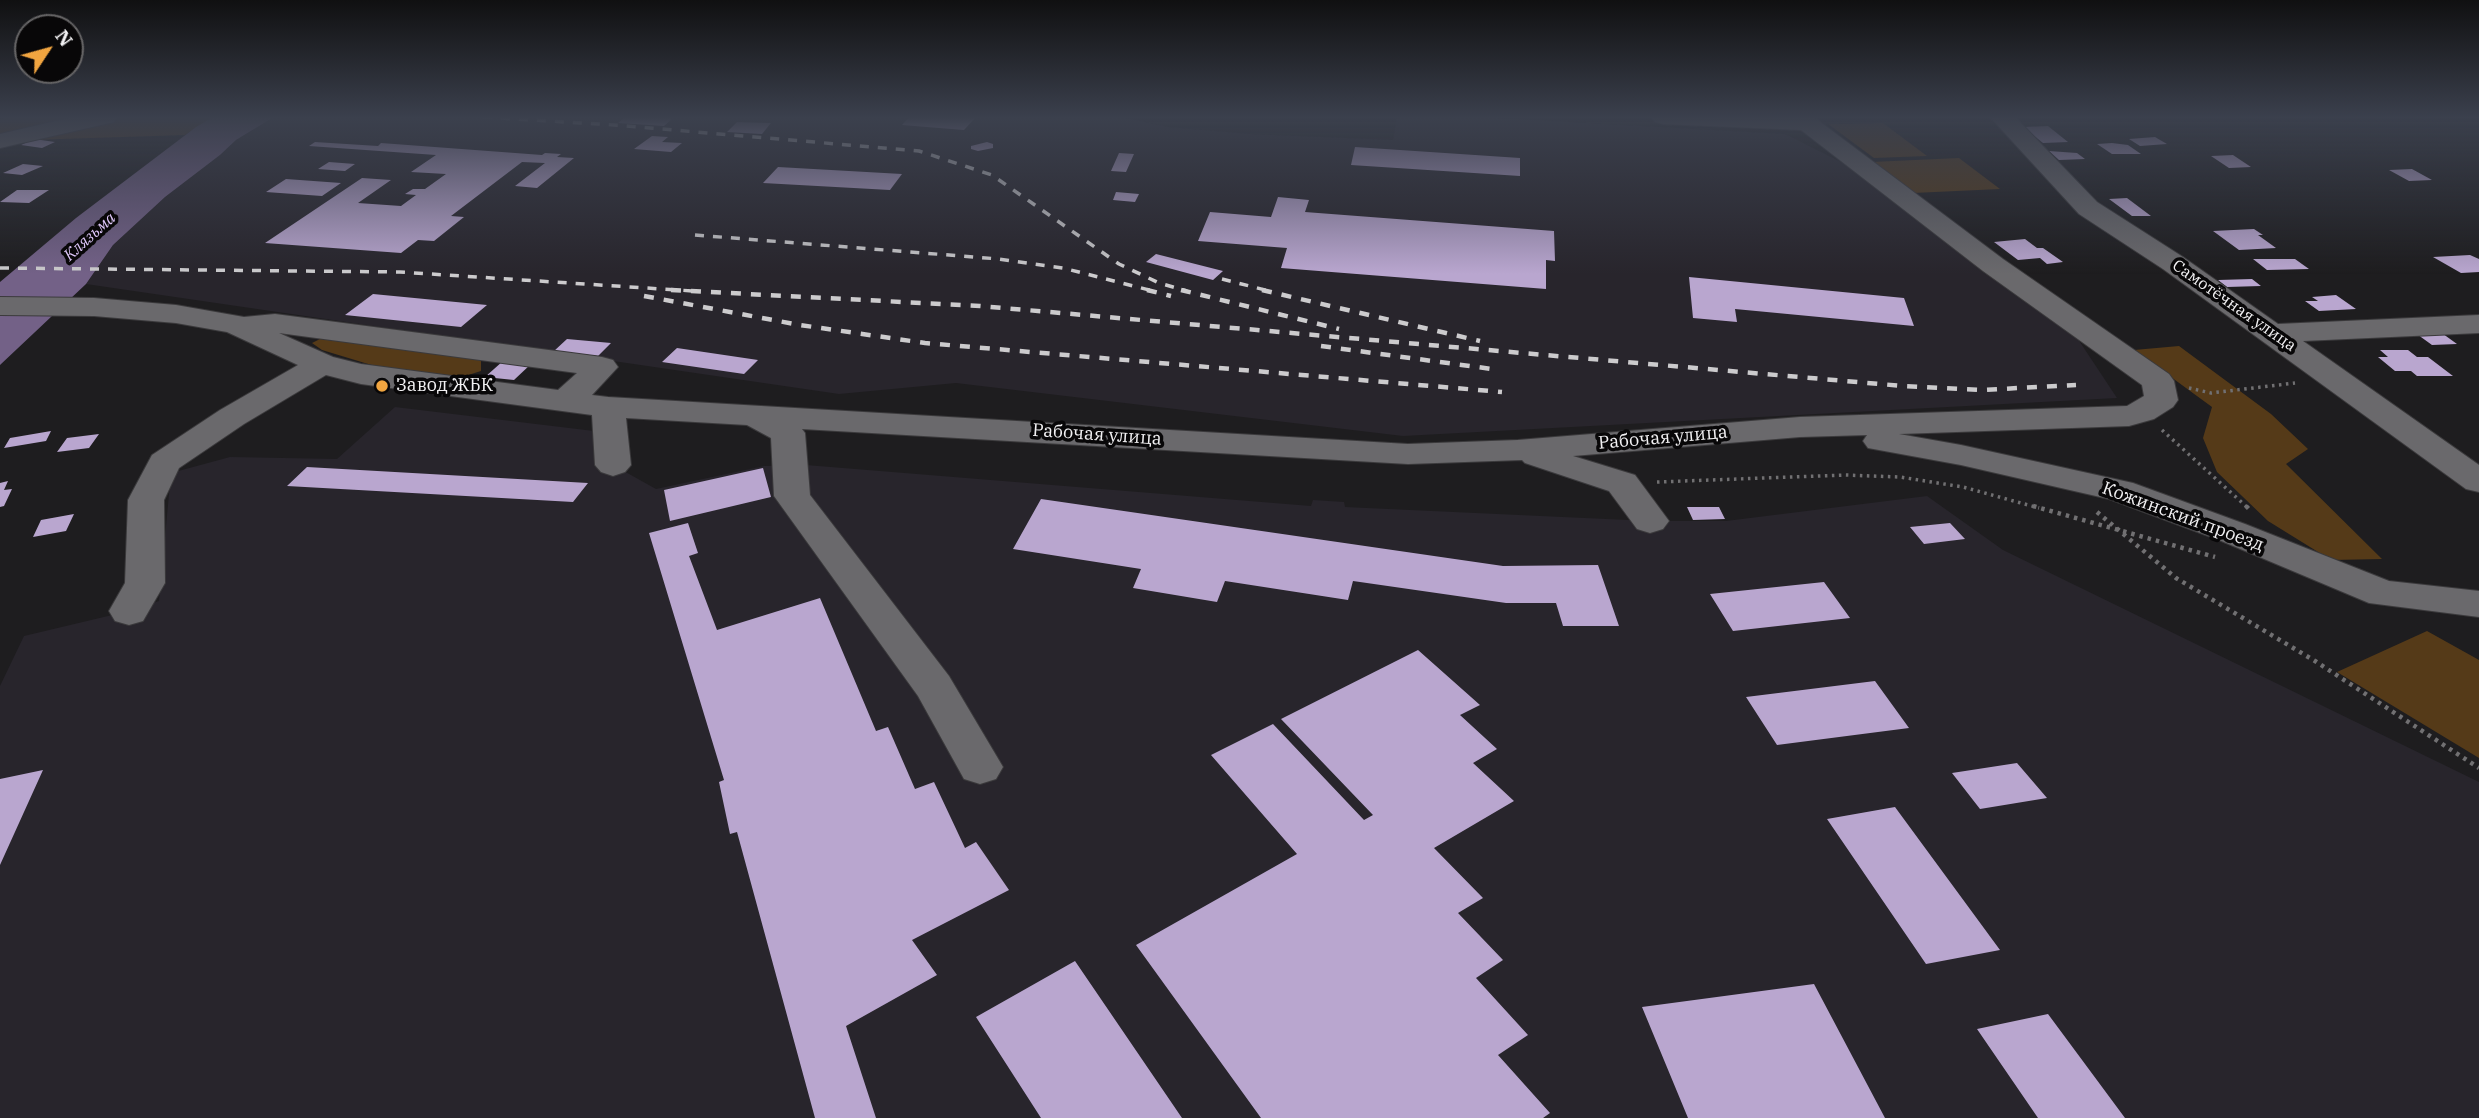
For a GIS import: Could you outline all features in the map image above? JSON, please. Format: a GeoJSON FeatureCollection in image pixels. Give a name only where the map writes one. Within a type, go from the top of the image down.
{"type":"FeatureCollection","features":[{"type":"Feature","properties":{"kind":"street"},"geometry":{"type":"LineString","coordinates":[[1867,169],[1993,265],[2158,380],[2161,400],[2142,412]]}},
{"type":"Feature","properties":{"kind":"street","name":"Самотёчная улица"},"geometry":{"type":"LineString","coordinates":[[2051,169],[2088,208],[2173,263],[2479,481]]}},
{"type":"Feature","properties":{"kind":"street"},"geometry":{"type":"LineString","coordinates":[[0,306],[94,307],[176,314],[235,324],[275,323],[602,367],[564,402]]}},
{"type":"Feature","properties":{"kind":"street","name":"Рабочая улица"},"geometry":{"type":"LineString","coordinates":[[235,324],[322,364],[394,380],[608,407],[1408,454],[1518,450],[1800,427],[2129,416],[2142,412]]}},
{"type":"Feature","properties":{"kind":"street"},"geometry":{"type":"LineString","coordinates":[[2273,333],[2479,324]]}},
{"type":"Feature","properties":{"kind":"street"},"geometry":{"type":"LineString","coordinates":[[129,611],[145,583],[146,500],[164,462],[232,417],[322,364]]}},
{"type":"Feature","properties":{"kind":"street"},"geometry":{"type":"LineString","coordinates":[[608,407],[613,465]]}},
{"type":"Feature","properties":{"kind":"street"},"geometry":{"type":"LineString","coordinates":[[753,415],[788,433],[792,496],[934,687],[980,767]]}},
{"type":"Feature","properties":{"kind":"street","name":"Кожинский проезд"},"geometry":{"type":"LineString","coordinates":[[1800,427],[1961,455],[2120,491],[2232,532],[2383,594],[2479,604]]}},
{"type":"Feature","properties":{"kind":"street"},"geometry":{"type":"LineString","coordinates":[[1518,450],[1622,483],[1650,521]]}},
{"type":"Feature","properties":{"kind":"path"},"geometry":{"type":"LineString","coordinates":[[2158,380],[2211,393],[2309,382],[2300,353]]}},
{"type":"Feature","properties":{"kind":"path"},"geometry":{"type":"LineString","coordinates":[[2142,412],[2250,509]]}},
{"type":"Feature","properties":{"kind":"path"},"geometry":{"type":"LineString","coordinates":[[1622,483],[1845,475],[1900,477],[1963,487],[2221,559]]}},
{"type":"Feature","properties":{"kind":"path"},"geometry":{"type":"LineString","coordinates":[[2088,506],[2120,529],[2176,578],[2315,661],[2479,768]]}},
{"type":"Feature","properties":{"kind":"shaded area"},"geometry":{"type":"Polygon","coordinates":[[[201,169],[1855,169],[2072,330],[2117,398],[1403,436],[956,383],[839,394],[86,284],[113,245],[165,197],[201,169]]]}},
{"type":"Feature","properties":{"kind":"shaded area"},"geometry":{"type":"Polygon","coordinates":[[[1881,169],[1974,169],[2000,189],[1913,193],[1881,169]]]}},
{"type":"Feature","properties":{"kind":"shaded area"},"geometry":{"type":"Polygon","coordinates":[[[320,339],[481,359],[481,371],[462,377],[378,367],[322,350],[312,343],[320,339]]]}},
{"type":"Feature","properties":{"kind":"shaded area"},"geometry":{"type":"Polygon","coordinates":[[[2179,346],[2271,414],[2308,449],[2286,464],[2382,559],[2331,560],[2268,521],[2217,472],[2203,438],[2212,407],[2134,350],[2179,346]]]}},
{"type":"Feature","properties":{"kind":"shaded area"},"geometry":{"type":"Polygon","coordinates":[[[395,407],[594,431],[613,465],[656,489],[764,466],[806,465],[1311,506],[1313,500],[1344,502],[1345,507],[1650,521],[1726,521],[1927,496],[2003,550],[2479,782],[2479,1118],[0,1118],[0,686],[24,636],[129,611],[159,601],[171,473],[230,457],[337,459],[395,407]]]}},
{"type":"Feature","properties":{"kind":"shaded area"},"geometry":{"type":"Polygon","coordinates":[[[2427,631],[2479,660],[2479,758],[2337,672],[2427,631]]]}},
{"type":"Feature","properties":{"kind":"water","name":"Клязьма"},"geometry":{"type":"Polygon","coordinates":[[[140,169],[201,169],[165,197],[113,245],[86,284],[0,365],[0,282],[76,218],[140,169]]]}},
{"type":"Feature","properties":{"kind":"building"},"geometry":{"type":"Polygon","coordinates":[[[12,169],[36,169],[22,175],[3,173],[12,169]]]}},
{"type":"Feature","properties":{"kind":"building"},"geometry":{"type":"Polygon","coordinates":[[[415,169],[513,169],[451,216],[464,217],[434,241],[418,240],[401,253],[265,243],[362,178],[391,180],[358,203],[401,206],[416,195],[405,194],[413,189],[425,189],[446,174],[411,172],[415,169]]]}},
{"type":"Feature","properties":{"kind":"building"},"geometry":{"type":"Polygon","coordinates":[[[537,169],[560,169],[537,188],[515,186],[537,169]]]}},
{"type":"Feature","properties":{"kind":"building"},"geometry":{"type":"Polygon","coordinates":[[[776,169],[902,174],[890,190],[763,183],[776,169]]]}},
{"type":"Feature","properties":{"kind":"building"},"geometry":{"type":"Polygon","coordinates":[[[1112,169],[1127,169],[1126,172],[1112,169]]]}},
{"type":"Feature","properties":{"kind":"building"},"geometry":{"type":"Polygon","coordinates":[[[1415,169],[1520,169],[1520,176],[1415,169]]]}},
{"type":"Feature","properties":{"kind":"building"},"geometry":{"type":"Polygon","coordinates":[[[2412,169],[2432,180],[2409,181],[2389,170],[2412,169]]]}},
{"type":"Feature","properties":{"kind":"building"},"geometry":{"type":"Polygon","coordinates":[[[286,179],[341,183],[322,196],[266,192],[286,179]]]}},
{"type":"Feature","properties":{"kind":"building"},"geometry":{"type":"Polygon","coordinates":[[[17,190],[49,190],[29,203],[0,202],[17,190]]]}},
{"type":"Feature","properties":{"kind":"building"},"geometry":{"type":"Polygon","coordinates":[[[1116,192],[1139,194],[1135,202],[1113,200],[1116,192]]]}},
{"type":"Feature","properties":{"kind":"building"},"geometry":{"type":"Polygon","coordinates":[[[1278,197],[1309,200],[1305,212],[1554,231],[1555,261],[1546,260],[1546,289],[1281,268],[1287,248],[1198,241],[1210,212],[1271,217],[1278,197]]]}},
{"type":"Feature","properties":{"kind":"building"},"geometry":{"type":"Polygon","coordinates":[[[2127,198],[2151,216],[2132,216],[2109,199],[2127,198]]]}},
{"type":"Feature","properties":{"kind":"building"},"geometry":{"type":"Polygon","coordinates":[[[2254,229],[2276,248],[2239,250],[2213,231],[2254,229]]]}},
{"type":"Feature","properties":{"kind":"building"},"geometry":{"type":"Polygon","coordinates":[[[2025,239],[2063,262],[2047,264],[2040,258],[2018,260],[1994,242],[2025,239]]]}},
{"type":"Feature","properties":{"kind":"building"},"geometry":{"type":"Polygon","coordinates":[[[1156,254],[1223,271],[1213,280],[1146,262],[1156,254]]]}},
{"type":"Feature","properties":{"kind":"building"},"geometry":{"type":"Polygon","coordinates":[[[2470,255],[2479,259],[2479,272],[2461,273],[2433,257],[2470,255]]]}},
{"type":"Feature","properties":{"kind":"building"},"geometry":{"type":"Polygon","coordinates":[[[2253,259],[2295,259],[2309,269],[2267,270],[2253,259]]]}},
{"type":"Feature","properties":{"kind":"building"},"geometry":{"type":"Polygon","coordinates":[[[1689,277],[1904,298],[1914,326],[1735,309],[1737,322],[1693,318],[1689,277]]]}},
{"type":"Feature","properties":{"kind":"building"},"geometry":{"type":"Polygon","coordinates":[[[2252,279],[2261,286],[2227,287],[2218,280],[2252,279]]]}},
{"type":"Feature","properties":{"kind":"building"},"geometry":{"type":"Polygon","coordinates":[[[373,294],[487,305],[461,327],[345,315],[373,294]]]}},
{"type":"Feature","properties":{"kind":"building"},"geometry":{"type":"Polygon","coordinates":[[[2336,295],[2356,309],[2319,311],[2305,301],[2318,301],[2312,297],[2336,295]]]}},
{"type":"Feature","properties":{"kind":"building"},"geometry":{"type":"Polygon","coordinates":[[[2439,331],[2457,344],[2432,345],[2414,332],[2439,331]]]}},
{"type":"Feature","properties":{"kind":"building"},"geometry":{"type":"Polygon","coordinates":[[[567,339],[611,343],[598,356],[554,351],[567,339]]]}},
{"type":"Feature","properties":{"kind":"building"},"geometry":{"type":"Polygon","coordinates":[[[677,348],[758,360],[744,374],[662,362],[677,348]]]}},
{"type":"Feature","properties":{"kind":"building"},"geometry":{"type":"Polygon","coordinates":[[[2380,350],[2408,350],[2417,357],[2428,357],[2453,376],[2417,376],[2411,371],[2395,371],[2378,357],[2388,357],[2380,350]]]}},
{"type":"Feature","properties":{"kind":"building"},"geometry":{"type":"Polygon","coordinates":[[[503,361],[531,364],[514,380],[485,377],[503,361]]]}},
{"type":"Feature","properties":{"kind":"building"},"geometry":{"type":"Polygon","coordinates":[[[51,431],[46,441],[4,448],[10,438],[51,431]]]}},
{"type":"Feature","properties":{"kind":"building"},"geometry":{"type":"Polygon","coordinates":[[[99,434],[89,448],[57,452],[67,438],[99,434]]]}},
{"type":"Feature","properties":{"kind":"building"},"geometry":{"type":"Polygon","coordinates":[[[307,467],[588,483],[573,502],[287,486],[307,467]]]}},
{"type":"Feature","properties":{"kind":"building"},"geometry":{"type":"Polygon","coordinates":[[[763,468],[771,497],[670,521],[664,490],[763,468]]]}},
{"type":"Feature","properties":{"kind":"building"},"geometry":{"type":"Polygon","coordinates":[[[8,481],[4,490],[12,489],[4,506],[0,507],[0,483],[8,481]]]}},
{"type":"Feature","properties":{"kind":"building"},"geometry":{"type":"Polygon","coordinates":[[[1041,499],[1503,566],[1598,565],[1619,626],[1563,626],[1556,603],[1506,603],[1353,581],[1348,600],[1225,581],[1217,602],[1133,588],[1141,569],[1013,549],[1041,499]]]}},
{"type":"Feature","properties":{"kind":"building"},"geometry":{"type":"Polygon","coordinates":[[[1687,507],[1719,507],[1725,519],[1693,520],[1687,507]]]}},
{"type":"Feature","properties":{"kind":"building"},"geometry":{"type":"Polygon","coordinates":[[[74,514],[66,531],[33,537],[41,520],[74,514]]]}},
{"type":"Feature","properties":{"kind":"building"},"geometry":{"type":"Polygon","coordinates":[[[688,523],[698,553],[689,556],[717,630],[820,598],[876,731],[888,727],[915,789],[934,782],[965,848],[976,842],[1009,890],[912,940],[937,975],[846,1026],[876,1118],[815,1118],[737,832],[730,834],[719,782],[724,780],[649,533],[688,523]]]}},
{"type":"Feature","properties":{"kind":"building"},"geometry":{"type":"Polygon","coordinates":[[[1950,523],[1965,539],[1924,544],[1910,527],[1950,523]]]}},
{"type":"Feature","properties":{"kind":"building"},"geometry":{"type":"Polygon","coordinates":[[[1824,582],[1850,618],[1733,631],[1710,594],[1824,582]]]}},
{"type":"Feature","properties":{"kind":"building"},"geometry":{"type":"Polygon","coordinates":[[[1418,650],[1480,705],[1460,715],[1497,749],[1473,763],[1514,801],[1434,848],[1483,898],[1458,913],[1503,960],[1476,978],[1528,1035],[1498,1055],[1550,1113],[1543,1118],[1261,1118],[1136,945],[1297,854],[1211,755],[1273,724],[1364,820],[1373,815],[1281,719],[1418,650]]]}},
{"type":"Feature","properties":{"kind":"building"},"geometry":{"type":"Polygon","coordinates":[[[1875,681],[1909,728],[1777,745],[1746,697],[1875,681]]]}},
{"type":"Feature","properties":{"kind":"building"},"geometry":{"type":"Polygon","coordinates":[[[2017,763],[2047,798],[1980,809],[1952,773],[2017,763]]]}},
{"type":"Feature","properties":{"kind":"building"},"geometry":{"type":"Polygon","coordinates":[[[43,770],[0,865],[0,779],[43,770]]]}},
{"type":"Feature","properties":{"kind":"building"},"geometry":{"type":"Polygon","coordinates":[[[1895,807],[2000,950],[1926,964],[1827,819],[1895,807]]]}},
{"type":"Feature","properties":{"kind":"building"},"geometry":{"type":"Polygon","coordinates":[[[1075,961],[1182,1118],[1041,1118],[976,1017],[1075,961]]]}},
{"type":"Feature","properties":{"kind":"building"},"geometry":{"type":"Polygon","coordinates":[[[1814,984],[1885,1118],[1688,1118],[1642,1007],[1814,984]]]}},
{"type":"Feature","properties":{"kind":"building"},"geometry":{"type":"Polygon","coordinates":[[[2048,1014],[2125,1118],[2038,1118],[1977,1029],[2048,1014]]]}},
{"type":"Feature","properties":{"kind":"railway"},"geometry":{"type":"LineString","coordinates":[[974,169],[992,175],[1119,264],[1159,283],[1187,291]]}},
{"type":"Feature","properties":{"kind":"railway"},"geometry":{"type":"LineString","coordinates":[[695,235],[999,259],[1063,268],[1153,291]]}},
{"type":"Feature","properties":{"kind":"railway"},"geometry":{"type":"LineString","coordinates":[[0,268],[400,272],[693,291]]}},
{"type":"Feature","properties":{"kind":"railway"},"geometry":{"type":"LineString","coordinates":[[1222,279],[1269,291]]}},
{"type":"Feature","properties":{"kind":"railway"},"geometry":{"type":"LineString","coordinates":[[671,290],[980,306],[1903,386],[1981,390],[2076,385]]}},
{"type":"Feature","properties":{"kind":"railway"},"geometry":{"type":"LineString","coordinates":[[1147,290],[1171,296]]}},
{"type":"Feature","properties":{"kind":"railway"},"geometry":{"type":"LineString","coordinates":[[1181,290],[1339,329]]}},
{"type":"Feature","properties":{"kind":"railway"},"geometry":{"type":"LineString","coordinates":[[1262,290],[1480,341]]}},
{"type":"Feature","properties":{"kind":"railway"},"geometry":{"type":"LineString","coordinates":[[644,296],[800,325],[925,343],[1502,392]]}},
{"type":"Feature","properties":{"kind":"railway"},"geometry":{"type":"LineString","coordinates":[[1321,346],[1492,369]]}},
{"type":"Feature","properties":{"kind":"place","name":"Завод ЖБК"},"geometry":{"type":"Point","coordinates":[382,386]}}]}
